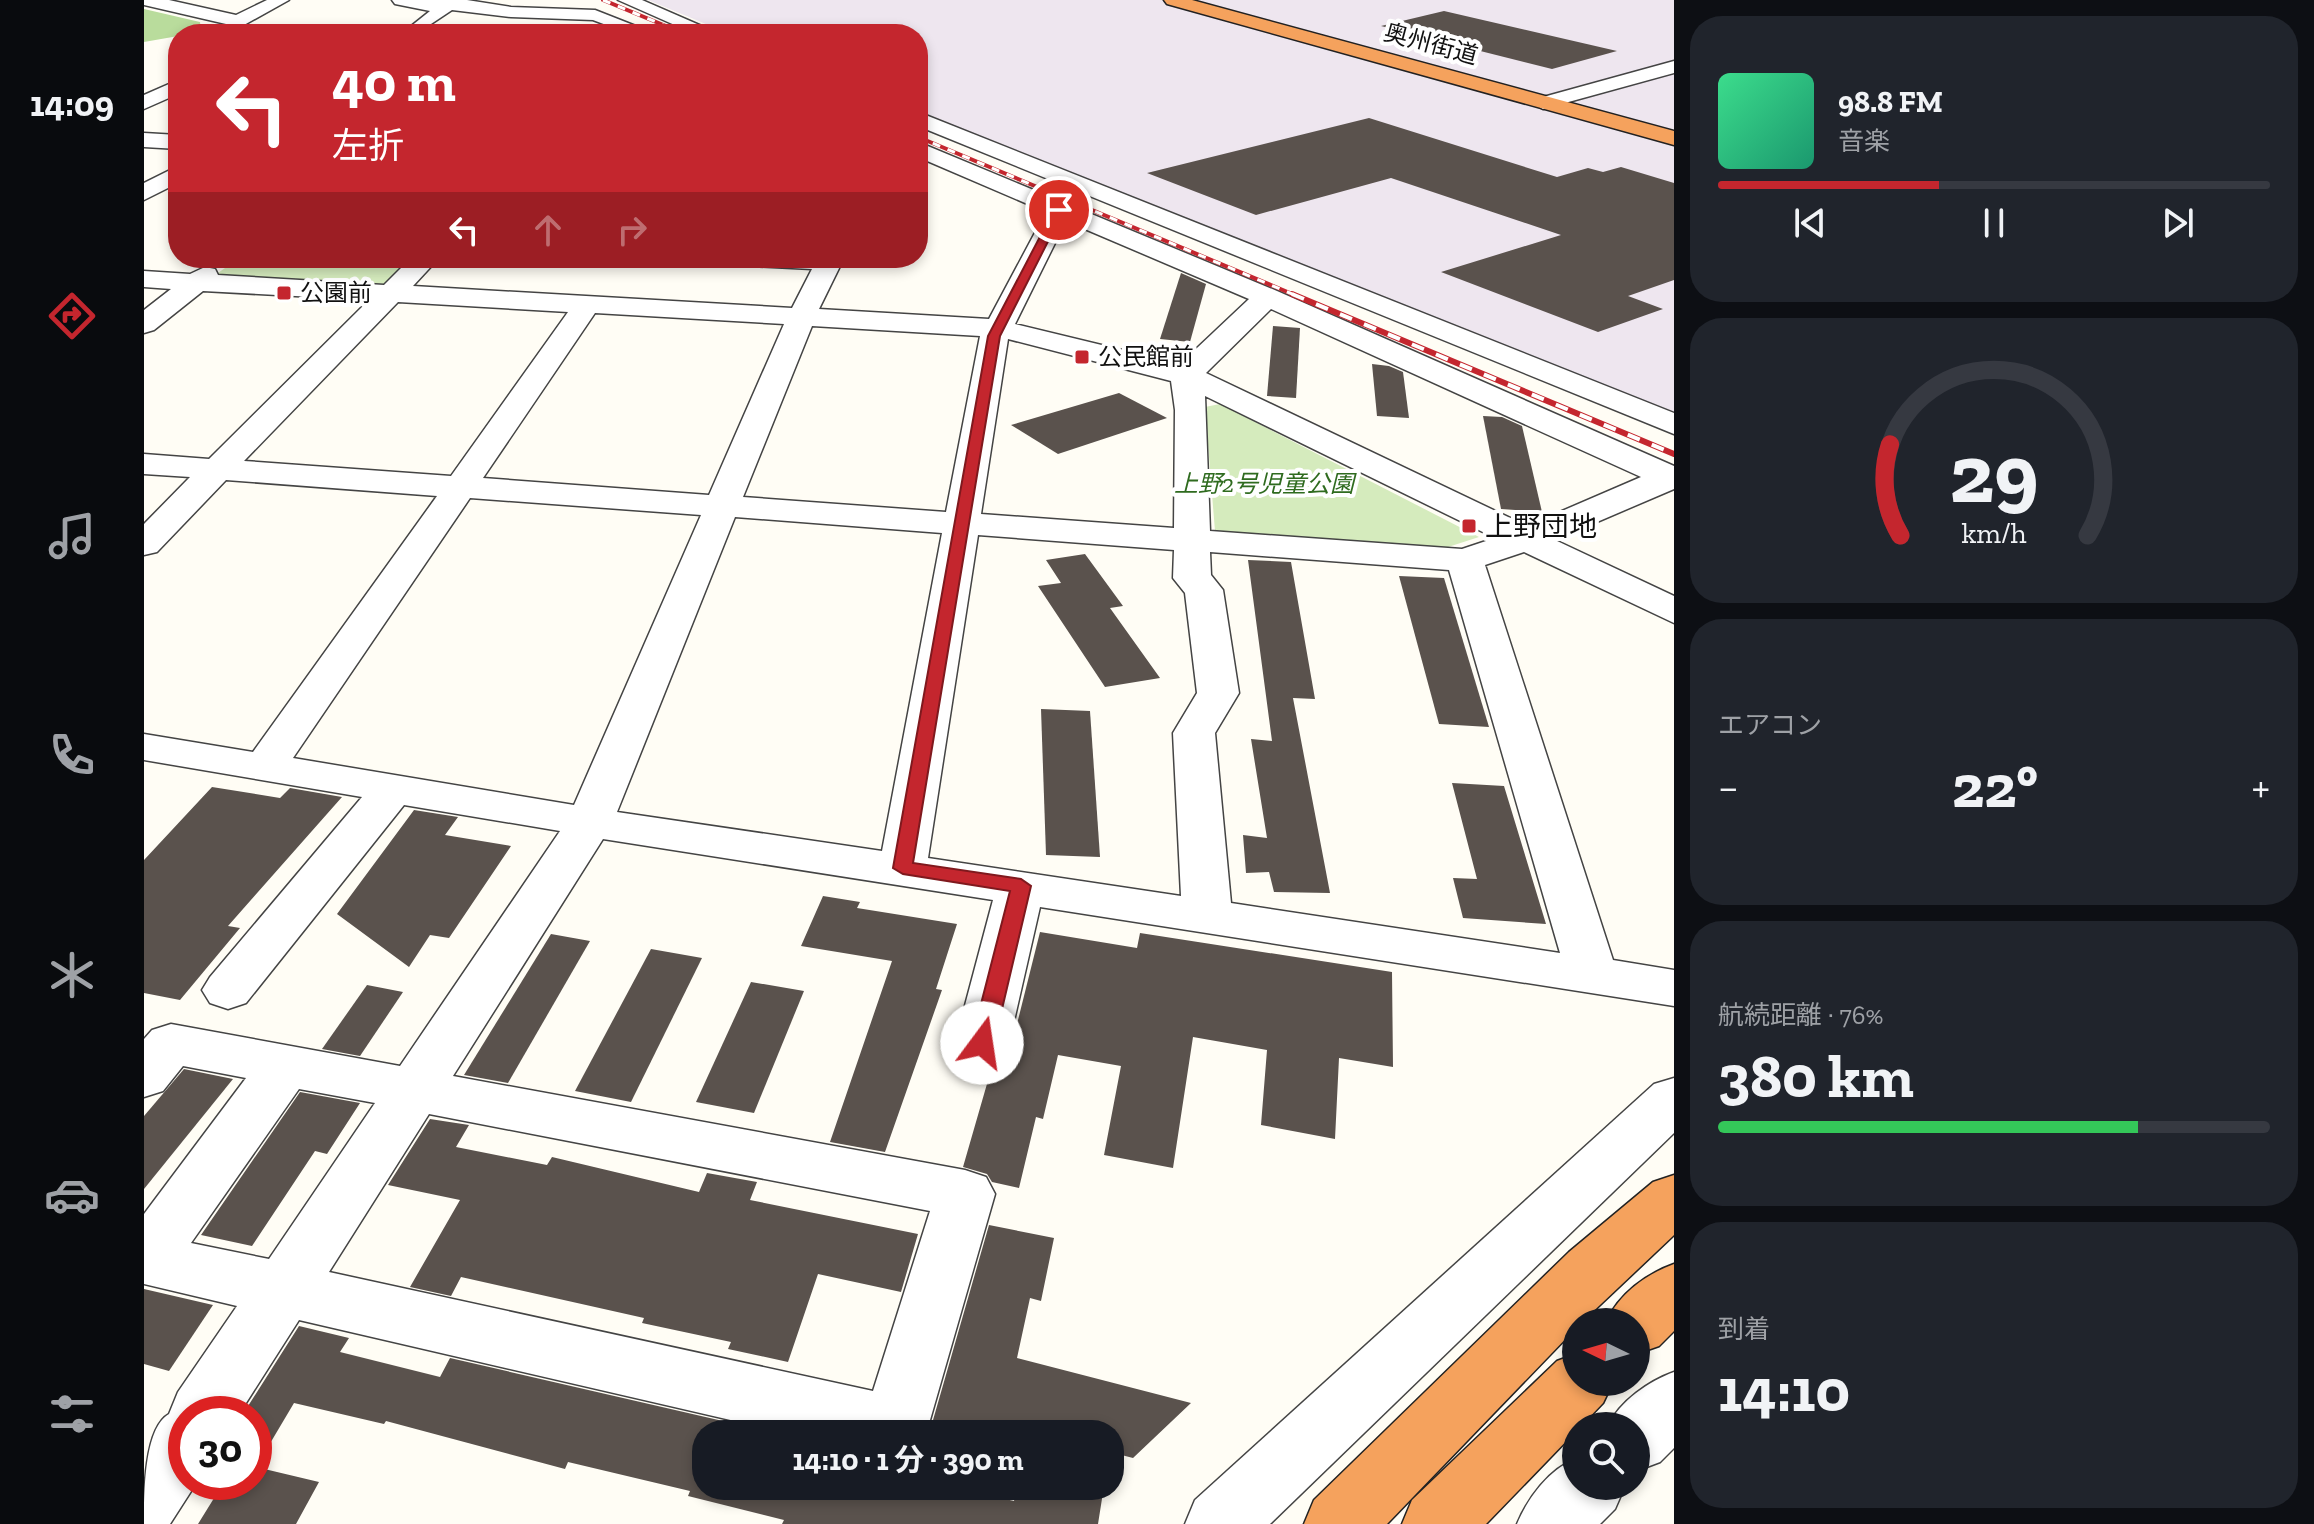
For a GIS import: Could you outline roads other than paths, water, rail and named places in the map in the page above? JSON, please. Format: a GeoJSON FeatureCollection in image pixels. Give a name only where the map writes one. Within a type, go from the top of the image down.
{"type":"FeatureCollection","features":[{"type":"Feature","properties":{"kind":"highway","name":"奥州街道"},"geometry":{"type":"LineString","coordinates":[[1173,0],[1551,100],[1674,129]]}},
{"type":"Feature","properties":{"kind":"highway","name":"奥州街道"},"geometry":{"type":"LineString","coordinates":[[1199,0],[1674,138]]}},
{"type":"Feature","properties":{"kind":"highway"},"geometry":{"type":"LineString","coordinates":[[1339,1524],[1591,1271],[1674,1199]]}},
{"type":"Feature","properties":{"kind":"highway"},"geometry":{"type":"LineString","coordinates":[[1437,1524],[1566,1396]]}},
{"type":"Feature","properties":{"kind":"street"},"geometry":{"type":"LineString","coordinates":[[146,0],[224,24]]}},
{"type":"Feature","properties":{"kind":"street"},"geometry":{"type":"LineString","coordinates":[[243,24],[280,0]]}},
{"type":"Feature","properties":{"kind":"street"},"geometry":{"type":"LineString","coordinates":[[401,0],[445,8],[423,24]]}},
{"type":"Feature","properties":{"kind":"street"},"geometry":{"type":"LineString","coordinates":[[458,0],[447,4],[511,12],[595,15],[618,24]]}},
{"type":"Feature","properties":{"kind":"street"},"geometry":{"type":"LineString","coordinates":[[493,24],[511,12],[539,0]]}},
{"type":"Feature","properties":{"kind":"street"},"geometry":{"type":"LineString","coordinates":[[627,0],[686,24]]}},
{"type":"Feature","properties":{"kind":"street"},"geometry":{"type":"LineString","coordinates":[[602,24],[607,20]]}},
{"type":"Feature","properties":{"kind":"street"},"geometry":{"type":"LineString","coordinates":[[1551,100],[1674,67]]}},
{"type":"Feature","properties":{"kind":"street"},"geometry":{"type":"LineString","coordinates":[[144,103],[168,91]]}},
{"type":"Feature","properties":{"kind":"street"},"geometry":{"type":"LineString","coordinates":[[928,122],[1674,424]]}},
{"type":"Feature","properties":{"kind":"street"},"geometry":{"type":"LineString","coordinates":[[144,140],[168,141]]}},
{"type":"Feature","properties":{"kind":"street"},"geometry":{"type":"LineString","coordinates":[[928,153],[1267,297],[1671,478]]}},
{"type":"Feature","properties":{"kind":"street"},"geometry":{"type":"LineString","coordinates":[[144,193],[168,179]]}},
{"type":"Feature","properties":{"kind":"street"},"geometry":{"type":"LineString","coordinates":[[903,868],[997,328],[1059,210]]}},
{"type":"Feature","properties":{"kind":"street"},"geometry":{"type":"LineString","coordinates":[[144,324],[215,268]]}},
{"type":"Feature","properties":{"kind":"street"},"geometry":{"type":"LineString","coordinates":[[144,544],[415,268]]}},
{"type":"Feature","properties":{"kind":"street"},"geometry":{"type":"LineString","coordinates":[[214,1396],[590,822],[801,317],[826,268]]}},
{"type":"Feature","properties":{"kind":"street"},"geometry":{"type":"LineString","coordinates":[[144,279],[997,328],[1186,375],[1674,611]]}},
{"type":"Feature","properties":{"kind":"street"},"geometry":{"type":"LineString","coordinates":[[1186,375],[1267,297]]}},
{"type":"Feature","properties":{"kind":"street"},"geometry":{"type":"LineString","coordinates":[[265,767],[587,305]]}},
{"type":"Feature","properties":{"kind":"street"},"geometry":{"type":"LineString","coordinates":[[1186,375],[1191,410],[1192,578],[1204,590],[1218,693],[1194,733],[1207,915]]}},
{"type":"Feature","properties":{"kind":"street"},"geometry":{"type":"LineString","coordinates":[[144,464],[1465,560],[1527,539],[1671,478]]}},
{"type":"Feature","properties":{"kind":"street"},"geometry":{"type":"LineString","coordinates":[[1465,560],[1592,974]]}},
{"type":"Feature","properties":{"kind":"street"},"geometry":{"type":"LineString","coordinates":[[144,747],[590,822],[1674,988]]}},
{"type":"Feature","properties":{"kind":"street"},"geometry":{"type":"LineString","coordinates":[[228,990],[393,789]]}},
{"type":"Feature","properties":{"kind":"street"},"geometry":{"type":"LineString","coordinates":[[982,1043],[1021,886]]}},
{"type":"Feature","properties":{"kind":"street"},"geometry":{"type":"LineString","coordinates":[[144,1076],[171,1044],[965,1194],[895,1427],[286,1287],[145,1258],[286,1066]]}},
{"type":"Feature","properties":{"kind":"street"},"geometry":{"type":"LineString","coordinates":[[1220,1524],[1674,1099]]}},
{"type":"Feature","properties":{"kind":"street"},"geometry":{"type":"LineString","coordinates":[[1650,1426],[1674,1402]]}},
{"type":"Feature","properties":{"kind":"street"},"geometry":{"type":"LineString","coordinates":[[144,1503],[168,1466]]}},
{"type":"Feature","properties":{"kind":"street"},"geometry":{"type":"LineString","coordinates":[[1552,1524],[1576,1500]]}},
{"type":"Feature","properties":{"kind":"railway"},"geometry":{"type":"LineString","coordinates":[[603,0],[661,24]]}},
{"type":"Feature","properties":{"kind":"railway"},"geometry":{"type":"LineString","coordinates":[[928,141],[1297,296]]}},
{"type":"Feature","properties":{"kind":"railway"},"geometry":{"type":"LineString","coordinates":[[1292,294],[1674,454]]}},
{"type":"Feature","properties":{"kind":"place","name":"公園前"},"geometry":{"type":"Point","coordinates":[284,293]}},
{"type":"Feature","properties":{"kind":"place","name":"公民館前"},"geometry":{"type":"Point","coordinates":[1082,357]}},
{"type":"Feature","properties":{"kind":"place","name":"上野団地"},"geometry":{"type":"Point","coordinates":[1469,526]}},
{"type":"Feature","properties":{"kind":"park label","name":"上野2号児童公園"},"geometry":{"type":"Point","coordinates":[1264,484]}}]}
